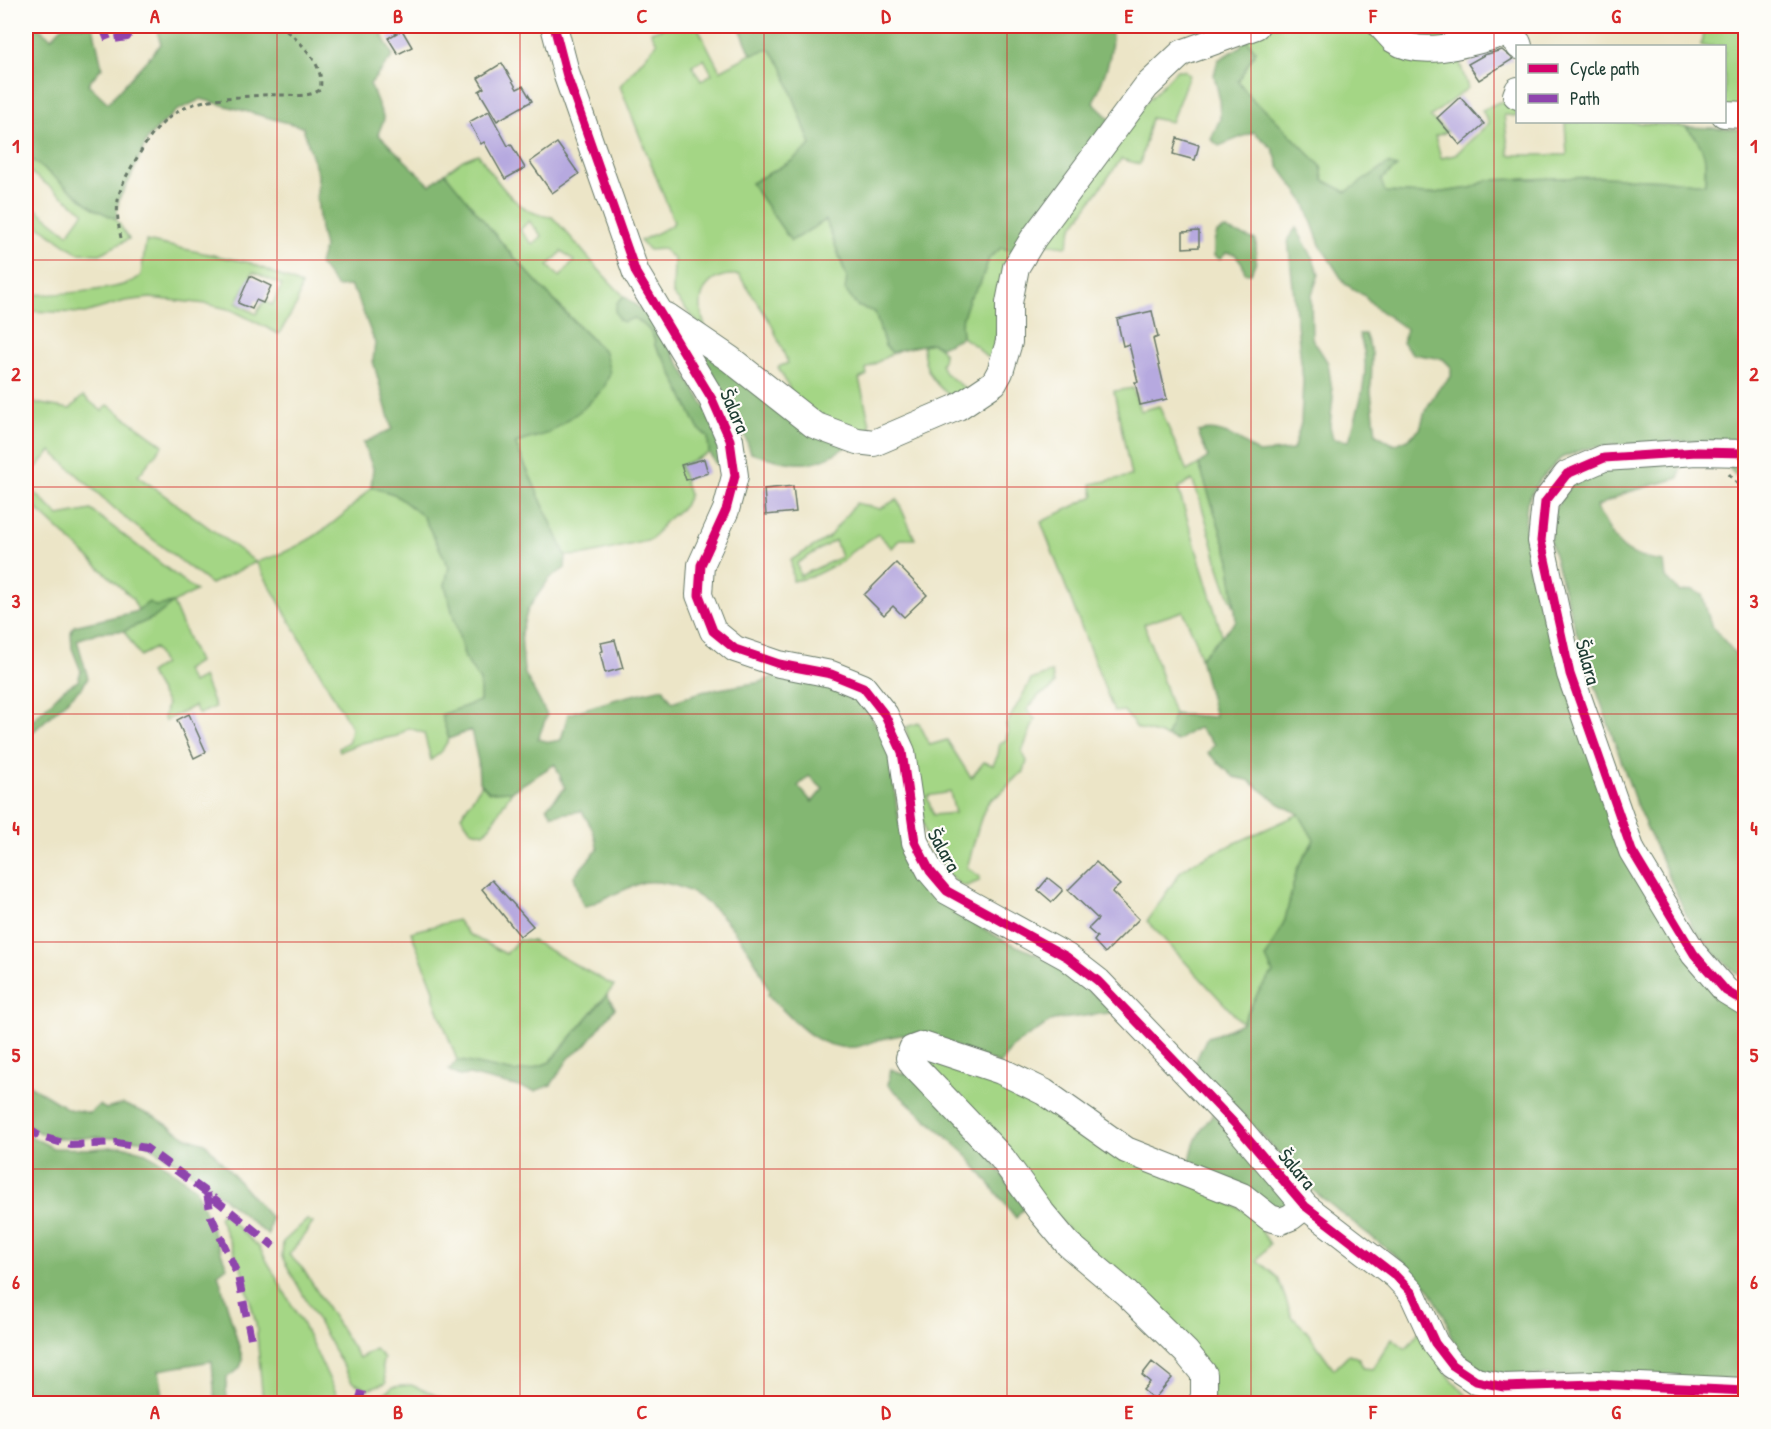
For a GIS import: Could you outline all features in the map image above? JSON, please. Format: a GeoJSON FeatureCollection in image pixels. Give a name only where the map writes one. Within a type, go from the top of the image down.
{"type":"FeatureCollection","features":[{"type":"Feature","properties":{"kind":"street","name":"Šalara"},"geometry":{"type":"LineString","coordinates":[[554,26],[567,76],[636,273],[712,399],[730,440],[735,476],[726,510],[701,565],[699,595],[712,631],[735,649],[779,664],[831,674],[863,687],[885,715],[902,752],[915,842],[930,871],[947,891],[1067,957],[1098,981],[1236,1125],[1305,1206],[1396,1276],[1412,1293],[1435,1343],[1452,1365],[1476,1381],[1504,1387],[1596,1384],[1746,1391]]}},
{"type":"Feature","properties":{"kind":"street"},"geometry":{"type":"LineString","coordinates":[[660,311],[730,359],[814,425],[857,441],[874,443],[958,407],[994,383],[1000,372],[1009,342],[1009,303],[1016,267],[1033,238],[1146,87],[1182,53],[1256,26]]}},
{"type":"Feature","properties":{"kind":"street"},"geometry":{"type":"LineString","coordinates":[[1382,26],[1394,39],[1415,48],[1446,48],[1506,33],[1519,45]]}},
{"type":"Feature","properties":{"kind":"street"},"geometry":{"type":"LineString","coordinates":[[1726,114],[1746,115]]}},
{"type":"Feature","properties":{"kind":"street","name":"Šalara"},"geometry":{"type":"LineString","coordinates":[[1746,453],[1697,452],[1604,458],[1567,474],[1545,502],[1541,542],[1570,674],[1632,850],[1694,954],[1726,992],[1746,1003]]}},
{"type":"Feature","properties":{"kind":"street","name":"Šalara"},"geometry":{"type":"LineString","coordinates":[[1201,1404],[1204,1396],[1204,1374],[1186,1352],[1126,1293],[1068,1244],[1002,1158],[913,1065],[909,1058],[912,1049],[923,1045],[1001,1071],[1044,1092],[1126,1150],[1242,1196],[1270,1218],[1281,1221],[1291,1217],[1305,1206]]}},
{"type":"Feature","properties":{"kind":"path"},"geometry":{"type":"LineString","coordinates":[[121,238],[116,208],[118,195],[144,145],[166,118],[182,108],[200,102],[251,96],[297,97],[320,90],[322,81],[320,69],[308,53],[280,26]]}},
{"type":"Feature","properties":{"kind":"green space"},"geometry":{"type":"Polygon","coordinates":[[[26,26],[36,26],[51,38],[63,26],[93,26],[102,67],[88,84],[108,103],[161,44],[158,34],[161,26],[382,26],[383,37],[393,56],[370,84],[384,119],[378,134],[430,185],[445,173],[511,254],[605,352],[610,373],[604,388],[583,409],[549,433],[515,443],[566,556],[565,568],[549,579],[528,609],[521,633],[524,672],[547,715],[538,739],[550,742],[561,740],[568,714],[663,688],[672,702],[701,692],[761,682],[782,673],[830,684],[862,701],[890,748],[902,834],[933,890],[962,916],[1003,940],[1045,958],[1117,1012],[1053,1020],[1012,1047],[1000,1064],[924,1034],[901,1035],[859,1046],[842,1047],[829,1044],[807,1032],[768,995],[769,990],[757,964],[735,931],[710,905],[696,895],[680,887],[645,882],[585,907],[574,876],[598,849],[593,830],[582,811],[552,815],[547,807],[565,788],[555,764],[512,791],[489,792],[479,781],[478,761],[471,730],[449,739],[441,715],[480,701],[480,681],[465,658],[445,585],[449,567],[423,516],[394,494],[371,487],[373,468],[363,443],[392,429],[373,361],[375,343],[357,296],[350,286],[337,287],[319,264],[324,247],[317,197],[318,175],[303,127],[201,99],[176,111],[148,138],[119,199],[116,219],[95,209],[26,155],[26,26]],[[809,776],[798,786],[812,802],[823,789],[809,776]]]}},
{"type":"Feature","properties":{"kind":"green space"},"geometry":{"type":"Polygon","coordinates":[[[668,26],[697,26],[720,71],[751,54],[770,49],[782,66],[811,145],[790,162],[751,183],[791,241],[826,220],[857,306],[875,312],[885,346],[893,353],[866,369],[867,375],[859,379],[870,424],[869,435],[848,434],[783,395],[790,389],[778,367],[788,363],[771,323],[739,275],[718,278],[705,289],[701,306],[705,326],[703,329],[673,294],[674,259],[663,249],[649,250],[640,241],[671,226],[674,222],[620,86],[657,43],[651,32],[668,26]],[[704,59],[692,65],[701,81],[712,74],[704,59]]]}},
{"type":"Feature","properties":{"kind":"green space"},"geometry":{"type":"Polygon","coordinates":[[[739,26],[1111,26],[1110,55],[1105,75],[1093,103],[1110,119],[1016,251],[1001,248],[989,258],[980,284],[969,299],[961,323],[962,337],[941,347],[932,343],[893,353],[885,346],[875,312],[857,306],[845,290],[847,277],[826,220],[791,241],[751,183],[790,162],[811,145],[782,66],[770,49],[751,54],[739,26]]]}},
{"type":"Feature","properties":{"kind":"green space"},"geometry":{"type":"Polygon","coordinates":[[[1269,26],[1377,26],[1456,51],[1468,88],[1430,117],[1447,132],[1435,136],[1441,158],[1455,155],[1489,123],[1482,110],[1499,102],[1516,102],[1516,116],[1504,115],[1509,155],[1567,155],[1565,123],[1640,123],[1686,127],[1699,140],[1705,152],[1705,184],[1601,177],[1488,180],[1471,188],[1428,194],[1385,192],[1380,180],[1388,164],[1346,192],[1323,180],[1321,166],[1268,112],[1254,102],[1238,81],[1256,51],[1245,38],[1257,29],[1269,26]]]}},
{"type":"Feature","properties":{"kind":"green space"},"geometry":{"type":"Polygon","coordinates":[[[1391,26],[1529,26],[1524,32],[1430,44],[1391,26]]]}},
{"type":"Feature","properties":{"kind":"green space"},"geometry":{"type":"Polygon","coordinates":[[[1704,26],[1745,26],[1745,118],[1726,116],[1726,45],[1701,45],[1704,26]]]}},
{"type":"Feature","properties":{"kind":"green space"},"geometry":{"type":"Polygon","coordinates":[[[1245,38],[1256,51],[1238,81],[1254,102],[1268,112],[1321,166],[1323,180],[1346,192],[1388,164],[1397,167],[1381,180],[1385,192],[1428,194],[1471,188],[1488,180],[1601,177],[1705,184],[1706,167],[1701,147],[1686,127],[1745,129],[1745,441],[1673,441],[1584,449],[1561,458],[1538,482],[1527,502],[1525,524],[1528,565],[1546,626],[1644,873],[1745,1004],[1745,1380],[1487,1374],[1461,1353],[1428,1287],[1407,1265],[1311,1189],[1194,1065],[1207,1037],[1242,1023],[1259,991],[1273,973],[1266,958],[1285,920],[1297,869],[1314,840],[1299,814],[1280,804],[1248,780],[1234,777],[1208,753],[1215,744],[1199,728],[1177,741],[1167,737],[1174,714],[1215,717],[1200,658],[1236,621],[1230,560],[1199,464],[1208,457],[1198,432],[1214,430],[1222,432],[1245,443],[1258,453],[1293,450],[1301,423],[1303,381],[1288,239],[1296,228],[1319,274],[1311,297],[1312,338],[1328,363],[1333,397],[1330,426],[1333,439],[1349,441],[1358,409],[1365,374],[1364,350],[1359,334],[1365,334],[1372,353],[1371,392],[1376,434],[1394,445],[1408,439],[1420,429],[1425,411],[1438,389],[1451,377],[1451,367],[1443,359],[1413,354],[1403,343],[1406,329],[1375,307],[1365,296],[1345,284],[1320,245],[1304,201],[1279,167],[1273,149],[1254,132],[1219,146],[1211,139],[1220,119],[1219,96],[1214,75],[1218,60],[1240,47],[1245,38]]]}},
{"type":"Feature","properties":{"kind":"green space"},"geometry":{"type":"Polygon","coordinates":[[[1177,70],[1184,70],[1189,75],[1171,122],[1151,118],[1140,164],[1121,159],[1072,228],[1067,246],[1038,243],[1123,127],[1177,70]]]}},
{"type":"Feature","properties":{"kind":"green space"},"geometry":{"type":"Polygon","coordinates":[[[478,154],[509,195],[528,210],[552,217],[624,296],[617,303],[647,327],[698,428],[708,437],[709,453],[680,466],[689,495],[684,506],[665,522],[651,540],[585,555],[566,556],[515,443],[549,433],[605,352],[522,265],[445,173],[463,160],[478,154]],[[529,221],[520,230],[533,245],[542,236],[529,221]],[[562,251],[548,266],[560,277],[574,261],[562,251]]]}},
{"type":"Feature","properties":{"kind":"green space"},"geometry":{"type":"Polygon","coordinates":[[[26,155],[95,209],[116,219],[129,239],[100,254],[78,253],[26,217],[26,201],[68,234],[84,212],[26,169],[26,155]]]}},
{"type":"Feature","properties":{"kind":"green space"},"geometry":{"type":"Polygon","coordinates":[[[1224,229],[1256,240],[1256,261],[1251,273],[1245,273],[1242,263],[1235,254],[1226,253],[1220,259],[1214,256],[1214,242],[1217,233],[1224,229]]]}},
{"type":"Feature","properties":{"kind":"green space"},"geometry":{"type":"Polygon","coordinates":[[[146,241],[251,263],[301,285],[297,304],[279,334],[232,310],[207,304],[150,298],[125,301],[85,313],[26,311],[26,293],[61,294],[109,288],[129,283],[141,275],[146,241]],[[253,272],[236,303],[256,314],[264,301],[272,305],[282,285],[253,272]]]}},
{"type":"Feature","properties":{"kind":"green space"},"geometry":{"type":"Polygon","coordinates":[[[1001,248],[1016,251],[992,357],[986,357],[977,347],[962,337],[961,323],[969,299],[980,284],[989,258],[1001,248]]]}},
{"type":"Feature","properties":{"kind":"green space"},"geometry":{"type":"Polygon","coordinates":[[[624,296],[642,310],[659,329],[709,414],[728,462],[716,464],[709,453],[708,437],[698,428],[667,363],[655,346],[651,333],[634,318],[624,322],[619,320],[615,311],[617,303],[624,296]]]}},
{"type":"Feature","properties":{"kind":"green space"},"geometry":{"type":"Polygon","coordinates":[[[688,336],[847,446],[822,460],[811,463],[789,462],[751,453],[732,407],[688,336]]]}},
{"type":"Feature","properties":{"kind":"green space"},"geometry":{"type":"Polygon","coordinates":[[[932,343],[944,354],[941,364],[945,373],[970,392],[958,400],[937,384],[928,370],[923,345],[932,343]]]}},
{"type":"Feature","properties":{"kind":"green space"},"geometry":{"type":"Polygon","coordinates":[[[1133,388],[1140,411],[1159,406],[1187,471],[1199,464],[1230,560],[1234,606],[1227,591],[1192,480],[1178,488],[1222,635],[1200,658],[1183,611],[1144,624],[1174,714],[1167,737],[1137,728],[1124,711],[1114,712],[1041,522],[1094,496],[1091,484],[1131,476],[1114,391],[1133,388]]]}},
{"type":"Feature","properties":{"kind":"green space"},"geometry":{"type":"Polygon","coordinates":[[[83,396],[102,411],[108,405],[163,445],[138,476],[256,562],[211,584],[124,517],[51,451],[26,479],[26,398],[29,402],[70,409],[83,396]]]}},
{"type":"Feature","properties":{"kind":"green space"},"geometry":{"type":"Polygon","coordinates":[[[1682,462],[1679,478],[1625,493],[1596,507],[1621,546],[1637,556],[1664,562],[1666,578],[1680,592],[1693,590],[1702,595],[1711,625],[1745,665],[1745,980],[1717,956],[1691,925],[1637,806],[1574,625],[1550,541],[1554,510],[1574,482],[1618,466],[1682,462]]]}},
{"type":"Feature","properties":{"kind":"green space"},"geometry":{"type":"Polygon","coordinates":[[[1724,463],[1745,464],[1745,485],[1724,463]]]}},
{"type":"Feature","properties":{"kind":"green space"},"geometry":{"type":"Polygon","coordinates":[[[26,484],[59,516],[91,510],[196,591],[173,603],[198,662],[185,670],[192,683],[203,677],[215,707],[199,714],[194,706],[165,721],[167,704],[149,673],[163,664],[155,648],[140,656],[124,631],[155,617],[155,606],[149,603],[138,610],[132,598],[26,499],[26,484]]]}},
{"type":"Feature","properties":{"kind":"green space"},"geometry":{"type":"Polygon","coordinates":[[[371,487],[394,494],[423,516],[449,567],[445,585],[465,658],[480,681],[480,701],[442,715],[449,739],[441,752],[431,760],[424,733],[409,728],[397,736],[361,743],[340,751],[339,748],[349,741],[351,727],[256,562],[289,550],[319,533],[346,512],[371,487]]]}},
{"type":"Feature","properties":{"kind":"green space"},"geometry":{"type":"Polygon","coordinates":[[[897,499],[915,539],[900,539],[892,548],[878,534],[850,553],[843,561],[811,577],[793,581],[791,560],[828,538],[856,503],[880,509],[897,499]],[[835,540],[797,563],[800,576],[841,557],[835,540]]]}},
{"type":"Feature","properties":{"kind":"green space"},"geometry":{"type":"Polygon","coordinates":[[[149,602],[155,606],[173,603],[155,617],[124,631],[99,632],[77,640],[88,678],[82,687],[26,738],[26,727],[64,689],[78,681],[81,671],[72,648],[71,632],[74,626],[135,612],[149,602]]]}},
{"type":"Feature","properties":{"kind":"green space"},"geometry":{"type":"Polygon","coordinates":[[[1052,672],[1054,684],[1050,690],[1039,695],[1027,710],[1035,719],[1022,752],[1027,761],[1024,772],[990,801],[985,809],[967,867],[980,877],[979,881],[967,886],[960,885],[938,865],[926,838],[906,727],[919,723],[930,745],[947,740],[971,778],[984,762],[993,765],[1000,743],[1006,740],[1008,732],[1006,725],[1031,680],[1052,672]],[[950,792],[927,796],[933,815],[955,813],[950,792]]]}},
{"type":"Feature","properties":{"kind":"green space"},"geometry":{"type":"Polygon","coordinates":[[[482,784],[489,792],[512,791],[484,833],[471,830],[461,816],[482,784]]]}},
{"type":"Feature","properties":{"kind":"green space"},"geometry":{"type":"Polygon","coordinates":[[[1299,814],[1314,840],[1297,869],[1285,920],[1266,957],[1274,973],[1259,991],[1242,1023],[1147,921],[1181,871],[1194,862],[1299,814]]]}},
{"type":"Feature","properties":{"kind":"green space"},"geometry":{"type":"Polygon","coordinates":[[[457,920],[468,934],[506,954],[518,940],[533,941],[614,986],[550,1062],[532,1069],[514,1072],[457,1060],[434,999],[434,990],[411,932],[457,920]]]}},
{"type":"Feature","properties":{"kind":"green space"},"geometry":{"type":"Polygon","coordinates":[[[607,995],[615,1008],[585,1046],[569,1058],[551,1085],[535,1091],[469,1075],[459,1076],[449,1070],[457,1060],[514,1072],[532,1069],[550,1062],[607,995]]]}},
{"type":"Feature","properties":{"kind":"green space"},"geometry":{"type":"Polygon","coordinates":[[[920,1052],[964,1062],[1265,1221],[1260,1229],[1270,1244],[1257,1260],[1278,1278],[1292,1317],[1305,1329],[1334,1369],[1349,1354],[1358,1358],[1364,1368],[1373,1369],[1392,1338],[1406,1349],[1425,1324],[1448,1375],[1469,1398],[1525,1402],[1574,1397],[1585,1400],[1624,1400],[1621,1404],[1207,1403],[1212,1386],[920,1068],[920,1052]]]}},
{"type":"Feature","properties":{"kind":"green space"},"geometry":{"type":"Polygon","coordinates":[[[891,1069],[903,1074],[917,1073],[977,1137],[1024,1208],[1016,1218],[966,1154],[888,1085],[891,1069]]]}},
{"type":"Feature","properties":{"kind":"green space"},"geometry":{"type":"Polygon","coordinates":[[[26,1083],[68,1109],[90,1113],[99,1105],[106,1109],[123,1104],[155,1117],[186,1137],[205,1143],[271,1218],[268,1235],[198,1177],[140,1140],[96,1137],[63,1139],[42,1134],[26,1125],[26,1083]]]}},
{"type":"Feature","properties":{"kind":"green space"},"geometry":{"type":"Polygon","coordinates":[[[1213,1114],[1294,1210],[1293,1219],[1189,1169],[1196,1139],[1213,1114]]]}},
{"type":"Feature","properties":{"kind":"green space"},"geometry":{"type":"Polygon","coordinates":[[[26,1134],[53,1148],[91,1149],[122,1146],[142,1151],[195,1188],[227,1267],[218,1274],[242,1357],[240,1367],[227,1377],[228,1403],[215,1403],[212,1361],[159,1370],[164,1403],[26,1403],[26,1134]]]}},
{"type":"Feature","properties":{"kind":"green space"},"geometry":{"type":"Polygon","coordinates":[[[222,1213],[259,1247],[302,1323],[341,1403],[263,1403],[256,1323],[242,1270],[219,1217],[222,1213]]]}},
{"type":"Feature","properties":{"kind":"green space"},"geometry":{"type":"Polygon","coordinates":[[[307,1220],[313,1223],[289,1255],[303,1269],[359,1358],[375,1349],[384,1358],[382,1365],[386,1383],[367,1389],[352,1382],[282,1257],[283,1242],[307,1220]]]}},
{"type":"Feature","properties":{"kind":"green space"},"geometry":{"type":"Polygon","coordinates":[[[411,1385],[455,1403],[407,1400],[400,1403],[375,1403],[375,1400],[393,1387],[411,1385]]]}},
{"type":"Feature","properties":{"kind":"building"},"geometry":{"type":"Polygon","coordinates":[[[402,30],[412,47],[398,54],[388,38],[402,30]]]}},
{"type":"Feature","properties":{"kind":"building"},"geometry":{"type":"Polygon","coordinates":[[[1502,50],[1513,59],[1479,80],[1468,64],[1484,55],[1502,50]]]}},
{"type":"Feature","properties":{"kind":"building"},"geometry":{"type":"Polygon","coordinates":[[[502,63],[517,89],[523,86],[532,101],[497,121],[479,91],[484,88],[478,78],[502,63]]]}},
{"type":"Feature","properties":{"kind":"building"},"geometry":{"type":"Polygon","coordinates":[[[1460,97],[1484,124],[1460,145],[1437,118],[1460,97]]]}},
{"type":"Feature","properties":{"kind":"building"},"geometry":{"type":"Polygon","coordinates":[[[489,111],[508,146],[511,144],[525,168],[505,179],[484,142],[481,144],[469,122],[489,111]]]}},
{"type":"Feature","properties":{"kind":"building"},"geometry":{"type":"Polygon","coordinates":[[[1177,138],[1199,145],[1195,160],[1173,154],[1177,138]]]}},
{"type":"Feature","properties":{"kind":"building"},"geometry":{"type":"Polygon","coordinates":[[[557,143],[579,174],[552,193],[530,162],[557,143]]]}},
{"type":"Feature","properties":{"kind":"building"},"geometry":{"type":"Polygon","coordinates":[[[1199,231],[1199,247],[1183,248],[1183,232],[1199,231]]]}},
{"type":"Feature","properties":{"kind":"building"},"geometry":{"type":"Polygon","coordinates":[[[250,276],[271,286],[263,303],[256,300],[252,309],[238,303],[250,276]]]}},
{"type":"Feature","properties":{"kind":"building"},"geometry":{"type":"Polygon","coordinates":[[[1152,311],[1158,337],[1153,339],[1167,399],[1140,405],[1135,382],[1138,382],[1129,344],[1123,346],[1117,319],[1152,311]]]}},
{"type":"Feature","properties":{"kind":"building"},"geometry":{"type":"Polygon","coordinates":[[[704,459],[708,473],[686,480],[681,465],[704,459]]]}},
{"type":"Feature","properties":{"kind":"building"},"geometry":{"type":"Polygon","coordinates":[[[793,486],[796,512],[766,515],[764,489],[793,486]]]}},
{"type":"Feature","properties":{"kind":"building"},"geometry":{"type":"Polygon","coordinates":[[[896,563],[927,595],[904,617],[893,606],[884,615],[864,595],[896,563]]]}},
{"type":"Feature","properties":{"kind":"building"},"geometry":{"type":"Polygon","coordinates":[[[615,640],[623,668],[605,673],[600,652],[603,651],[601,643],[615,640]]]}},
{"type":"Feature","properties":{"kind":"building"},"geometry":{"type":"Polygon","coordinates":[[[189,714],[206,752],[194,758],[177,720],[189,714]]]}},
{"type":"Feature","properties":{"kind":"building"},"geometry":{"type":"Polygon","coordinates":[[[1096,862],[1120,885],[1112,892],[1139,919],[1105,953],[1094,941],[1097,937],[1088,929],[1098,919],[1068,890],[1096,862]]]}},
{"type":"Feature","properties":{"kind":"building"},"geometry":{"type":"Polygon","coordinates":[[[1048,878],[1063,890],[1052,902],[1038,890],[1048,878]]]}},
{"type":"Feature","properties":{"kind":"building"},"geometry":{"type":"Polygon","coordinates":[[[492,880],[533,926],[520,936],[482,889],[492,880]]]}},
{"type":"Feature","properties":{"kind":"building"},"geometry":{"type":"Polygon","coordinates":[[[1152,1362],[1172,1378],[1154,1399],[1143,1390],[1150,1382],[1142,1375],[1152,1362]]]}},
{"type":"Feature","properties":{"kind":"marked path"},"geometry":{"type":"LineString","coordinates":[[102,26],[108,40],[127,37],[134,26]]}},
{"type":"Feature","properties":{"kind":"marked path"},"geometry":{"type":"LineString","coordinates":[[26,1128],[41,1137],[71,1145],[117,1143],[146,1148],[274,1246]]}},
{"type":"Feature","properties":{"kind":"marked path"},"geometry":{"type":"LineString","coordinates":[[207,1193],[211,1216],[238,1276],[251,1338]]}},
{"type":"Feature","properties":{"kind":"marked path"},"geometry":{"type":"LineString","coordinates":[[359,1404],[362,1391]]}},
{"type":"Feature","properties":{"kind":"cycle path"},"geometry":{"type":"LineString","coordinates":[[554,26],[567,76],[636,273],[712,399],[730,440],[735,476],[726,510],[701,565],[699,595],[713,631],[735,649],[779,664],[831,674],[863,687],[885,715],[902,752],[915,842],[930,871],[947,891],[1067,957],[1098,981],[1236,1125],[1305,1206],[1396,1276],[1412,1293],[1435,1343],[1452,1365],[1476,1381],[1504,1387],[1596,1384],[1746,1391]]}},
{"type":"Feature","properties":{"kind":"cycle path"},"geometry":{"type":"LineString","coordinates":[[1746,453],[1697,452],[1604,458],[1567,474],[1545,502],[1541,541],[1570,674],[1632,851],[1694,954],[1726,991],[1746,1003]]}}]}
